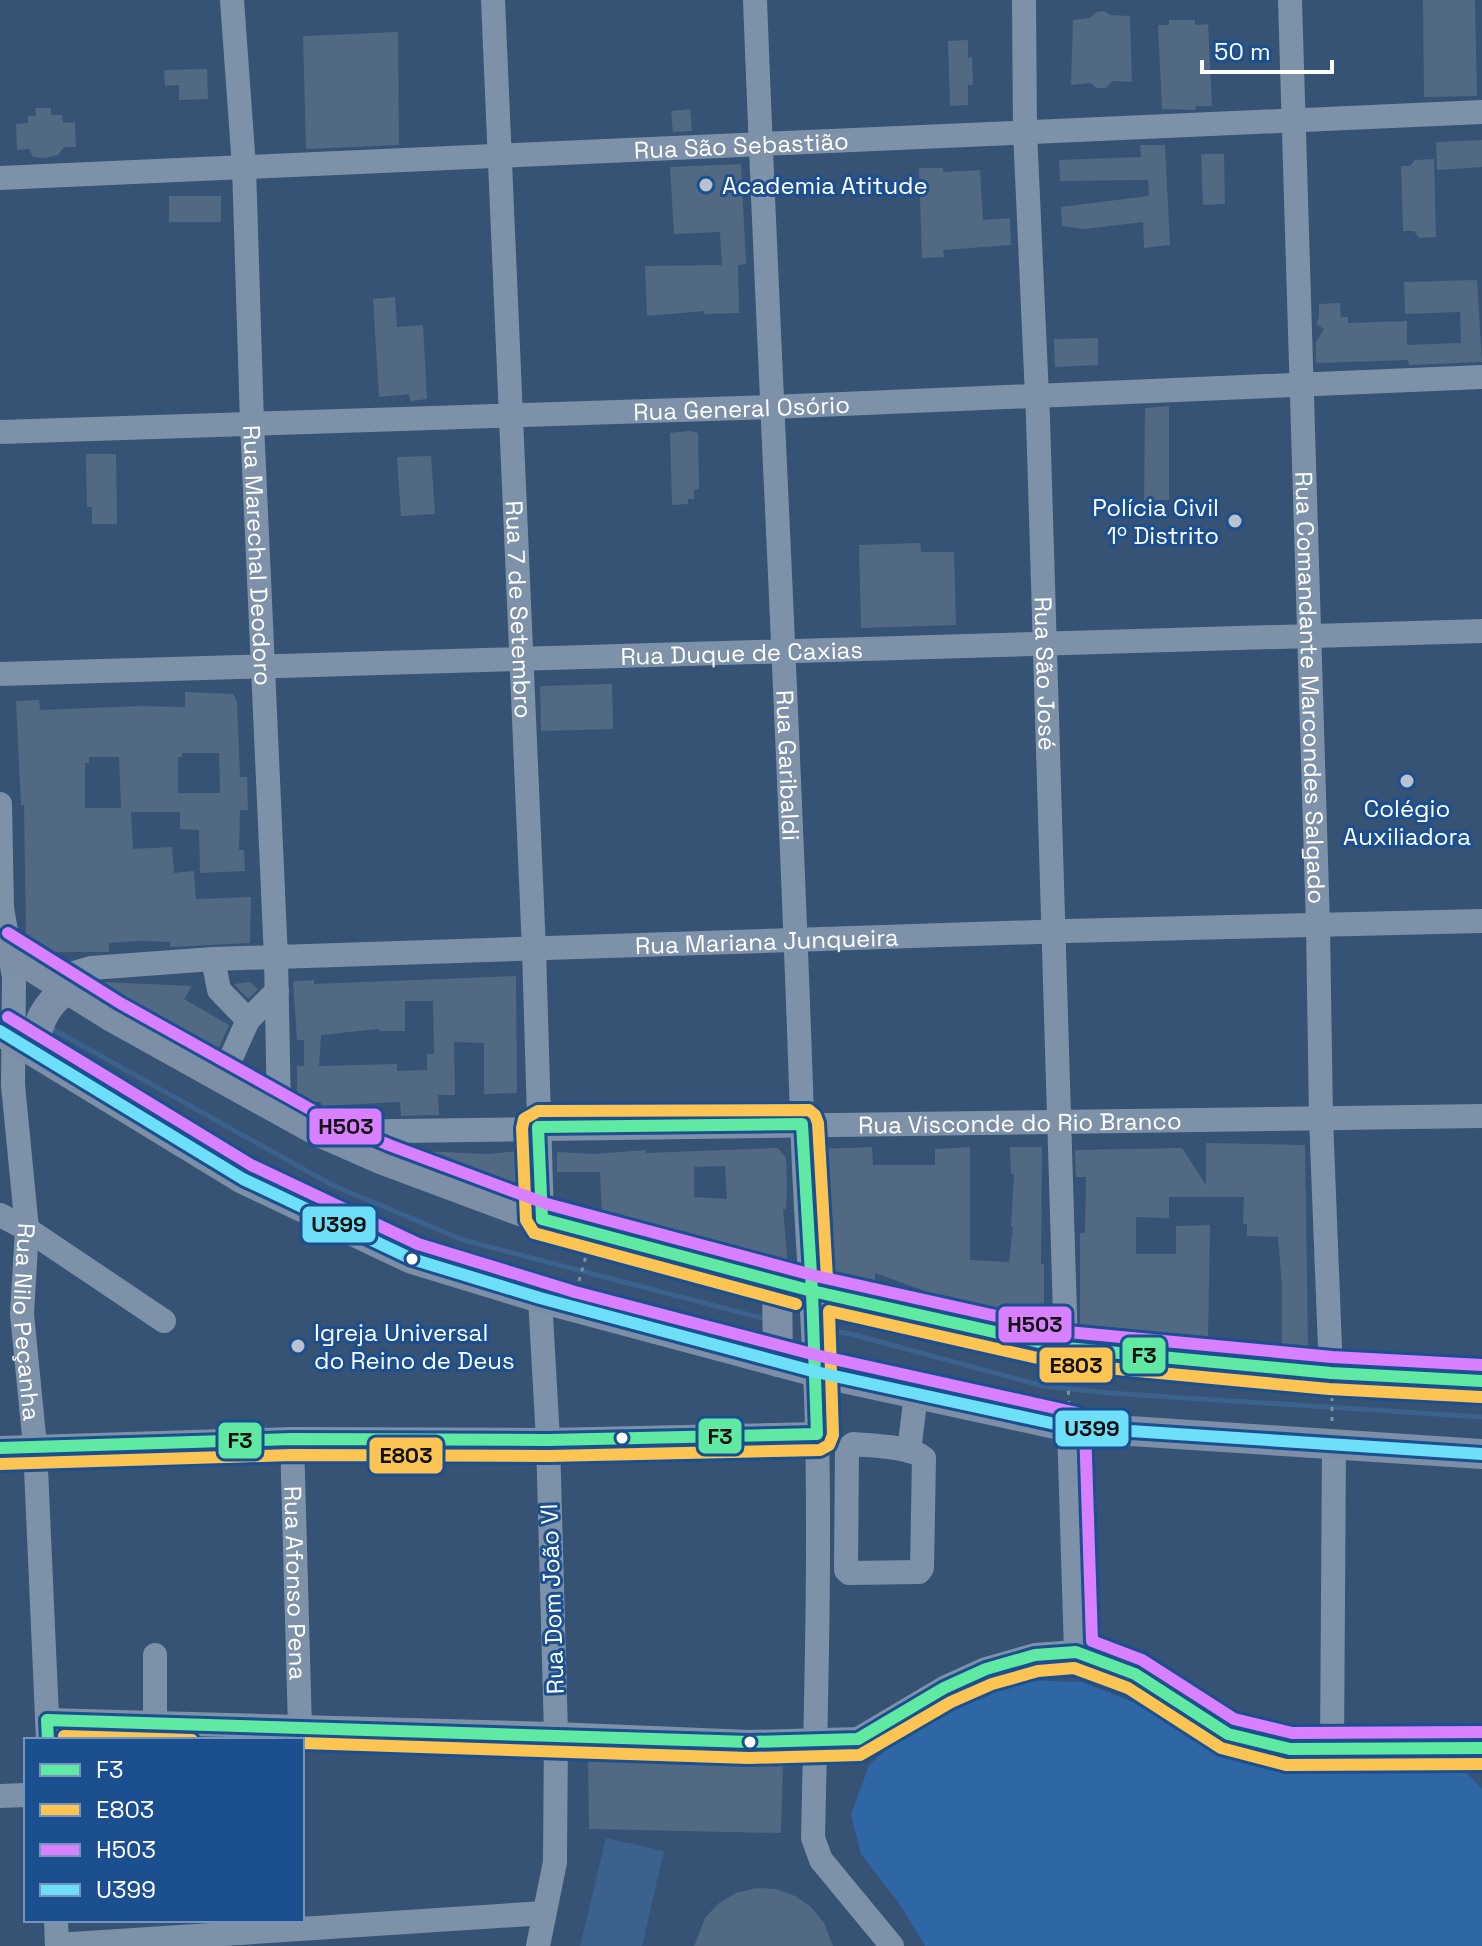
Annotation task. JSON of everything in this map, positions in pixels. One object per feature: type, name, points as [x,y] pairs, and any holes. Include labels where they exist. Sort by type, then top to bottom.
[{"type":"main road","points":[[8,959],[57,990],[112,1017],[319,1132],[383,1160],[542,1219],[777,1295],[1067,1360],[1331,1384],[1482,1381]]},
{"type":"main road","points":[[57,990],[19,1033],[243,1179],[412,1259],[540,1298],[815,1362],[916,1394],[1069,1416],[1333,1432],[1482,1454]]},
{"type":"main road","points":[[777,1295],[778,1354]]},
{"type":"street","name":"Rua Marechal Deodoro","points":[[232,0],[244,167],[276,958],[279,1110]]},
{"type":"street","name":"Rua 7 de Setembro","points":[[493,0],[534,950],[542,1219]]},
{"type":"street","name":"Rua Garibaldi","points":[[755,0],[797,940],[802,1124],[815,1362],[816,1741],[813,1838],[821,1860],[892,1946]]},
{"type":"street","name":"Rua São José","points":[[1024,0],[1025,131],[1037,396],[1067,1360]]},
{"type":"street","name":"Rua Comandante Marcondes Salgado","points":[[1290,0],[1331,1384]]},
{"type":"street","name":"Rua São Sebastião","points":[[0,178],[1482,112]]},
{"type":"street","name":"Rua General Osório","points":[[0,432],[772,407],[1482,377]]},
{"type":"street","name":"Rua Duque de Caxias","points":[[0,674],[1482,631]]},
{"type":"street","name":"Rua Nilo Peçanha","points":[[0,804],[2,908],[19,1033],[13,1085],[27,1229],[11,1315],[35,1446],[48,1730]]},
{"type":"street","name":"Rua Mariana Junqueira","points":[[57,990],[91,968],[213,959],[1482,921]]},
{"type":"street","points":[[213,959],[219,990],[248,1020]]},
{"type":"street","points":[[222,1078],[248,1020],[277,991]]},
{"type":"street","name":"Rua Visconde do Rio Branco","points":[[319,1132],[1482,1116]]},
{"type":"street","points":[[0,1215],[27,1229],[164,1321]]},
{"type":"street","name":"Rua Dom João VI","points":[[538,1946],[555,1862],[556,1734],[548,1440],[540,1298]]},
{"type":"street","points":[[909,1451],[916,1394]]},
{"type":"street","points":[[1069,1416],[1076,1652]]},
{"type":"street","points":[[1332,1749],[1333,1432]]},
{"type":"street","points":[[0,1448],[292,1439],[548,1440],[817,1434]]},
{"type":"street","name":"Rua Afonso Pena","points":[[292,1439],[300,1728]]},
{"type":"street","points":[[853,1444],[909,1451],[920,1454],[925,1463],[922,1568],[914,1574],[849,1573],[844,1565],[847,1449],[853,1444]]},
{"type":"street","points":[[48,1730],[155,1723],[750,1742],[858,1739],[944,1688],[986,1669],[1035,1655],[1076,1652],[1135,1674],[1228,1734],[1290,1749],[1482,1748]]},
{"type":"street","points":[[155,1655],[155,1723]]},
{"type":"street","points":[[0,1796],[24,1795]]},
{"type":"street","points":[[56,1922],[57,1945],[544,1913]]},
{"type":"path","points":[[579,1281],[586,1256]]},
{"type":"path","points":[[1067,1360],[1069,1416]]},
{"type":"path","points":[[1331,1384],[1333,1432]]},
{"type":"shaded area","points":[[1024,1680],[1082,1682],[1168,1716],[1220,1753],[1285,1771],[1465,1771],[1482,1789],[1482,1946],[925,1946],[901,1906],[861,1854],[851,1815],[869,1765],[887,1749],[963,1698]]},
{"type":"shaded area","points":[[606,1838],[664,1851],[642,1946],[580,1946]]},
{"type":"building","points":[[1423,0],[1475,0],[1477,96],[1424,97]]},
{"type":"building","points":[[1104,11],[1110,15],[1130,16],[1132,82],[1113,81],[1106,88],[1097,88],[1090,83],[1071,85],[1073,20],[1090,18],[1096,12]]},
{"type":"building","points":[[1169,20],[1195,20],[1195,25],[1208,24],[1212,106],[1196,106],[1195,110],[1162,109],[1158,25],[1169,25]]},
{"type":"building","points":[[398,32],[399,145],[306,149],[303,36]]},
{"type":"building","points":[[968,40],[973,85],[968,85],[968,105],[950,106],[948,41]]},
{"type":"building","points":[[207,69],[208,99],[179,100],[179,85],[165,86],[164,70]]},
{"type":"building","points":[[35,108],[51,108],[51,115],[62,115],[63,123],[75,122],[76,147],[64,147],[58,155],[45,158],[33,157],[29,149],[17,150],[16,124],[28,123],[28,116],[36,116]]},
{"type":"building","points":[[690,109],[692,131],[673,132],[671,111]]},
{"type":"building","points":[[1482,140],[1482,167],[1437,170],[1436,142]]},
{"type":"building","points":[[1140,145],[1165,145],[1170,245],[1144,248],[1143,222],[1085,229],[1062,226],[1061,207],[1149,196],[1148,180],[1060,181],[1059,160],[1141,157]]},
{"type":"building","points":[[1201,154],[1224,154],[1225,204],[1203,205]]},
{"type":"building","points":[[1434,159],[1436,237],[1419,238],[1414,231],[1403,231],[1401,166],[1410,166],[1415,160]]},
{"type":"building","points":[[741,164],[746,264],[738,265],[739,313],[704,314],[704,311],[647,316],[645,266],[722,265],[720,232],[674,234],[670,167]]},
{"type":"building","points":[[919,168],[943,168],[943,172],[980,170],[983,220],[1010,218],[1011,245],[943,250],[944,257],[922,258]]},
{"type":"building","points":[[169,196],[221,196],[221,222],[169,222]]},
{"type":"building","points":[[1477,280],[1482,362],[1409,365],[1408,360],[1316,363],[1316,342],[1324,329],[1316,324],[1319,304],[1340,303],[1341,317],[1348,317],[1348,323],[1407,321],[1407,345],[1461,343],[1460,312],[1405,314],[1404,282]]},
{"type":"building","points":[[395,297],[397,327],[423,325],[427,399],[410,401],[409,394],[379,397],[373,299]]},
{"type":"building","points":[[1098,338],[1098,365],[1055,367],[1054,339]]},
{"type":"building","points":[[1169,406],[1169,500],[1144,500],[1145,408]]},
{"type":"building","points":[[670,433],[698,433],[699,489],[694,490],[694,499],[688,499],[688,504],[672,505]]},
{"type":"building","points":[[86,454],[116,454],[117,524],[92,524],[92,507],[87,507]]},
{"type":"building","points":[[431,456],[435,514],[401,516],[397,457]]},
{"type":"building","points":[[920,543],[921,552],[954,552],[956,625],[861,628],[859,545]]},
{"type":"building","points":[[612,684],[613,729],[541,731],[540,686]]},
{"type":"building","points":[[185,692],[233,694],[237,701],[240,777],[247,777],[248,810],[240,810],[239,850],[244,850],[245,871],[200,873],[199,830],[180,829],[180,812],[131,812],[133,849],[172,847],[174,873],[194,871],[196,899],[251,897],[250,943],[170,947],[170,942],[141,941],[109,943],[109,952],[42,952],[26,942],[24,805],[21,805],[16,701],[39,700],[40,710],[185,707]],"holes":[[[182,753],[219,753],[220,793],[178,793],[178,757],[182,757]],[[89,757],[119,757],[121,808],[85,808],[85,763],[89,763]]]},
{"type":"building","points":[[516,976],[517,1093],[484,1094],[484,1043],[454,1042],[455,1095],[438,1095],[439,1115],[401,1116],[400,1102],[321,1106],[321,1102],[302,1102],[297,1099],[297,1066],[304,1066],[304,1040],[297,1040],[293,981],[314,980],[314,984]],"holes":[[[405,1001],[433,1001],[434,1054],[427,1054],[427,1070],[397,1071],[397,1064],[319,1066],[321,1035],[379,1029],[405,1031]]]},
{"type":"building","points":[[103,982],[192,986],[184,999],[230,1023],[216,1054],[98,987]]},
{"type":"building","points":[[250,982],[258,989],[248,999],[234,984]]},
{"type":"building","points":[[1206,1143],[1305,1145],[1308,1347],[1282,1348],[1278,1237],[1247,1236],[1247,1224],[1243,1224],[1244,1197],[1169,1197],[1169,1218],[1136,1217],[1136,1254],[1176,1254],[1176,1226],[1210,1225],[1208,1340],[1168,1340],[1140,1337],[1140,1333],[1080,1331],[1080,1233],[1085,1233],[1086,1177],[1076,1177],[1075,1150],[1182,1148],[1206,1185]]},
{"type":"building","points":[[872,1147],[873,1165],[935,1165],[935,1149],[970,1147],[970,1260],[1009,1262],[1014,1174],[1011,1174],[1010,1147],[1042,1147],[1044,1325],[924,1298],[925,1291],[875,1273],[875,1287],[825,1276],[818,1149]]},
{"type":"building","points":[[778,1148],[786,1158],[786,1209],[783,1209],[788,1267],[602,1217],[600,1172],[557,1172],[557,1152],[594,1154],[646,1150],[646,1153]],"holes":[[[725,1166],[727,1199],[694,1197],[694,1167]]]},
{"type":"building","points":[[420,1151],[487,1154],[520,1151],[525,1193],[420,1155]]},
{"type":"building","points":[[588,1758],[783,1763],[781,1833],[589,1829]]},
{"type":"building","points":[[756,1888],[776,1889],[795,1896],[811,1907],[824,1923],[833,1946],[694,1946],[705,1918],[719,1903],[736,1893]]},
{"type":"waterway","points":[[49,1027],[332,1185],[463,1240],[769,1320]]},
{"type":"waterway","points":[[822,1329],[851,1334],[1043,1386],[1482,1417]]},
{"type":"transit line","name":"H503","points":[[8,933],[120,1003],[326,1118],[547,1204],[816,1276],[1068,1332],[1332,1357],[1482,1365]]},
{"type":"transit line","name":"H503","points":[[8,1017],[251,1165],[418,1244],[575,1292],[820,1356],[1077,1413],[1085,1427],[1092,1641],[1142,1660],[1234,1719],[1292,1733],[1482,1732]]},
{"type":"transit line","name":"U399","points":[[0,1031],[243,1179],[412,1259],[540,1298],[816,1372],[1069,1427],[1482,1454]]},
{"type":"transit line","name":"E803","points":[[796,1304],[534,1233],[526,1220],[524,1119],[538,1111],[809,1110],[818,1123],[827,1278]]},
{"type":"transit line","name":"F3","points":[[802,1124],[812,1291],[542,1219],[538,1127],[802,1124]]},
{"type":"transit line","name":"F3","points":[[0,1448],[292,1439],[548,1440],[817,1434],[812,1291]]},
{"type":"transit line","name":"F3","points":[[812,1291],[1066,1348],[1331,1373],[1482,1381]]},
{"type":"transit line","name":"E803","points":[[0,1464],[292,1455],[548,1456],[820,1450],[829,1445],[833,1435],[829,1311],[1064,1364],[1329,1389],[1481,1397]]},
{"type":"transit line","name":"F3","points":[[48,1738],[47,1720],[750,1742],[858,1739],[944,1688],[986,1669],[1035,1655],[1076,1652],[1135,1674],[1228,1734],[1290,1749],[1482,1748]]},
{"type":"transit line","name":"E803","points":[[304,1743],[749,1758],[860,1755],[951,1702],[992,1684],[1038,1671],[1074,1668],[1128,1688],[1221,1748],[1286,1765],[1482,1764]]},
{"type":"transit line","name":"E803","points":[[64,1738],[128,1738]]},
{"type":"place","name":"Academia Atitude","points":[[706,185]]},
{"type":"place","name":"Polícia Civil 1º Distrito","points":[[1235,521]]},
{"type":"place","name":"Colégio Auxiliadora","points":[[1407,781]]},
{"type":"place","name":"Igreja Universal do Reino de Deus","points":[[298,1346]]}]
